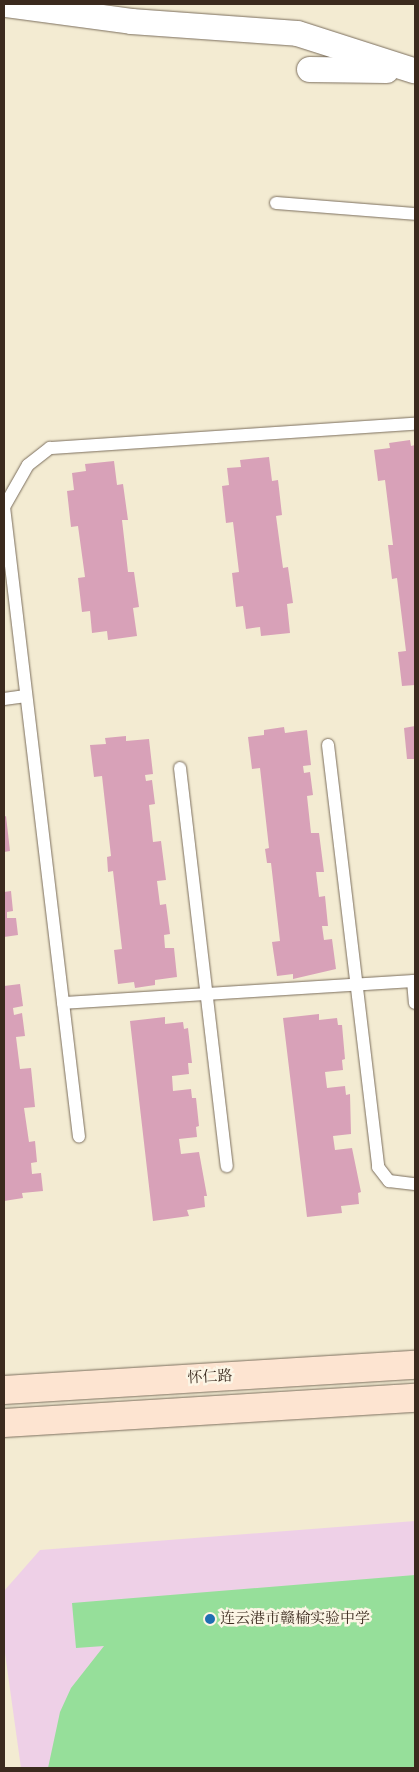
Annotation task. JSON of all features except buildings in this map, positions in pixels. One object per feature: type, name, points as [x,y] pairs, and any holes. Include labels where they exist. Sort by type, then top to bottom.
[{"type":"main road","name":"怀仁路","points":[[4,1390],[415,1365]]},
{"type":"main road","points":[[4,1423],[415,1398]]},
{"type":"street","points":[[6,4],[130,21],[297,33],[414,70]]},
{"type":"street","points":[[309,69],[414,70]]},
{"type":"lane","points":[[276,203],[415,214]]},
{"type":"lane","points":[[79,1137],[4,507],[28,465],[50,448],[415,424]]},
{"type":"lane","points":[[4,699],[26,696]]},
{"type":"lane","points":[[328,745],[378,1167],[389,1182],[415,1184]]},
{"type":"lane","points":[[180,768],[227,1166]]},
{"type":"lane","points":[[63,1003],[414,981],[415,1003]]},
{"type":"shaded area","name":"连云港市赣榆实验中学","points":[[415,1521],[415,1768],[21,1768],[4,1646],[4,1591],[40,1550]]},
{"type":"green space","name":"连云港市赣榆实验中学","points":[[415,1575],[415,1768],[48,1768],[60,1712],[71,1688],[104,1646],[76,1648],[72,1603]]},
{"type":"place","name":"连云港市赣榆实验中学","points":[[210,1619]]}]
